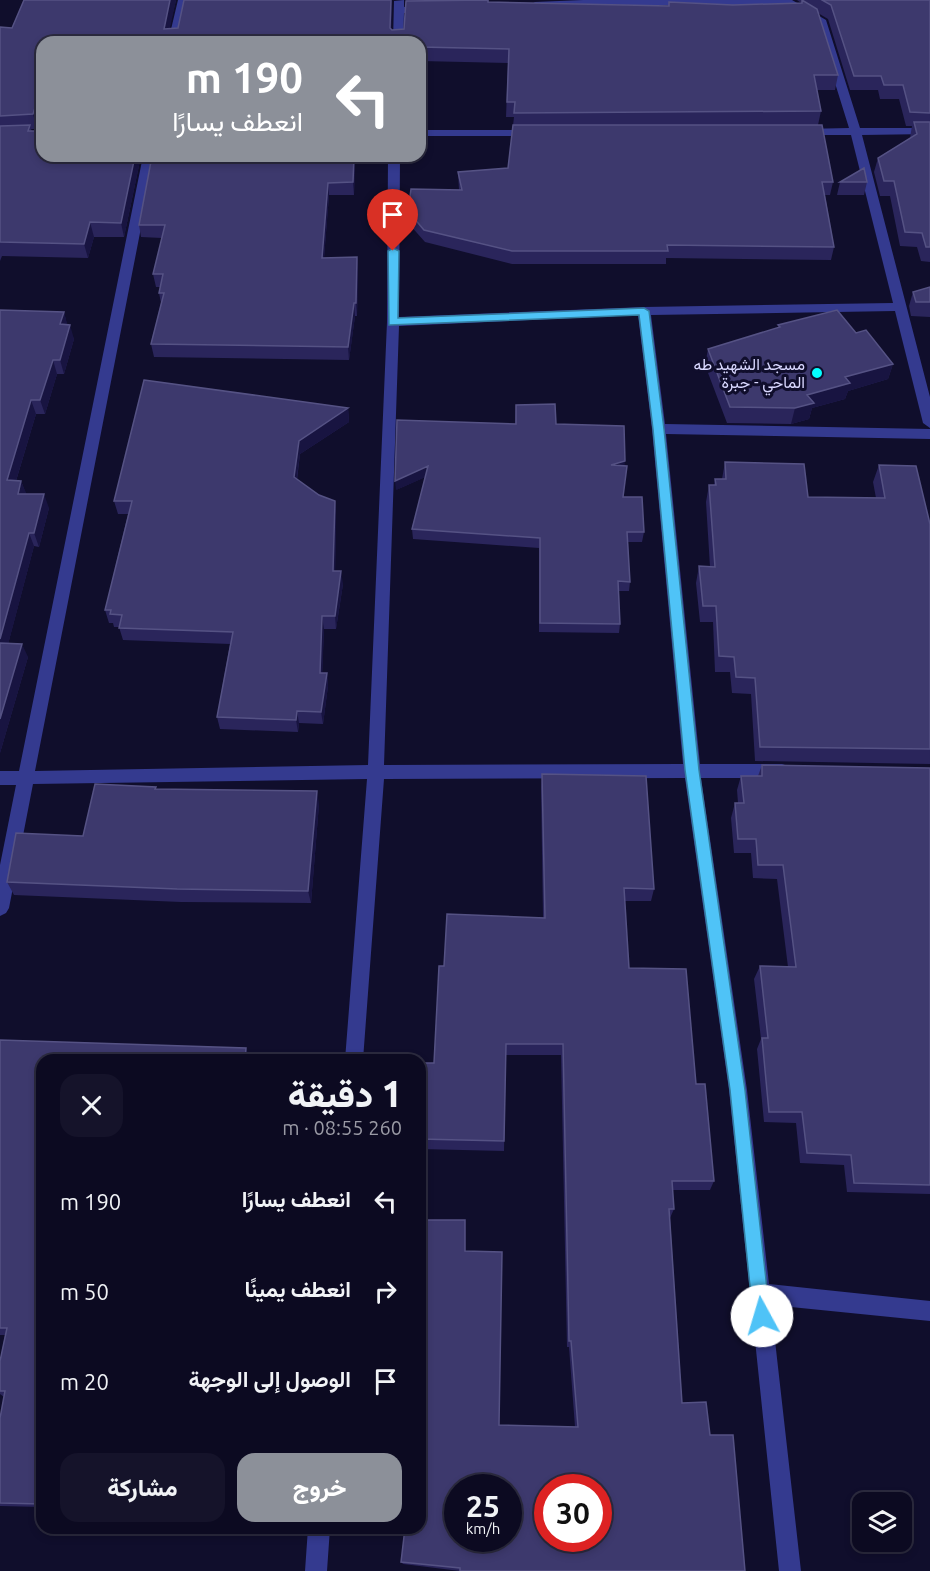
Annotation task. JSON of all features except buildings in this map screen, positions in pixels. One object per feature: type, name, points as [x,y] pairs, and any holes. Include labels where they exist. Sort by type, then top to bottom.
[{"type":"street","points":[[175,36],[183,0]]},
{"type":"street","points":[[529,5],[611,1],[792,2],[812,13],[825,27],[856,132],[930,423]]},
{"type":"street","points":[[398,36],[399,5],[434,8]]},
{"type":"street","points":[[785,132],[930,131]]},
{"type":"street","points":[[426,133],[550,133]]},
{"type":"street","points":[[0,908],[148,162]]},
{"type":"street","points":[[354,1054],[376,772],[393,322],[394,162]]},
{"type":"street","points":[[393,322],[644,311],[901,307]]},
{"type":"street","points":[[644,311],[659,429],[692,770],[738,1090],[790,1571]]},
{"type":"street","points":[[659,429],[930,434]]},
{"type":"street","points":[[0,778],[376,772],[799,771]]},
{"type":"street","points":[[759,1293],[930,1311]]},
{"type":"street","points":[[316,1571],[319,1534]]},
{"type":"place","name":"مسجد الشهيد طه الماحي - جبرة","points":[[817,373]]},
{"type":"route","points":[[393,251],[393,322],[644,311],[659,429],[692,770],[738,1090],[762,1316]]}]
